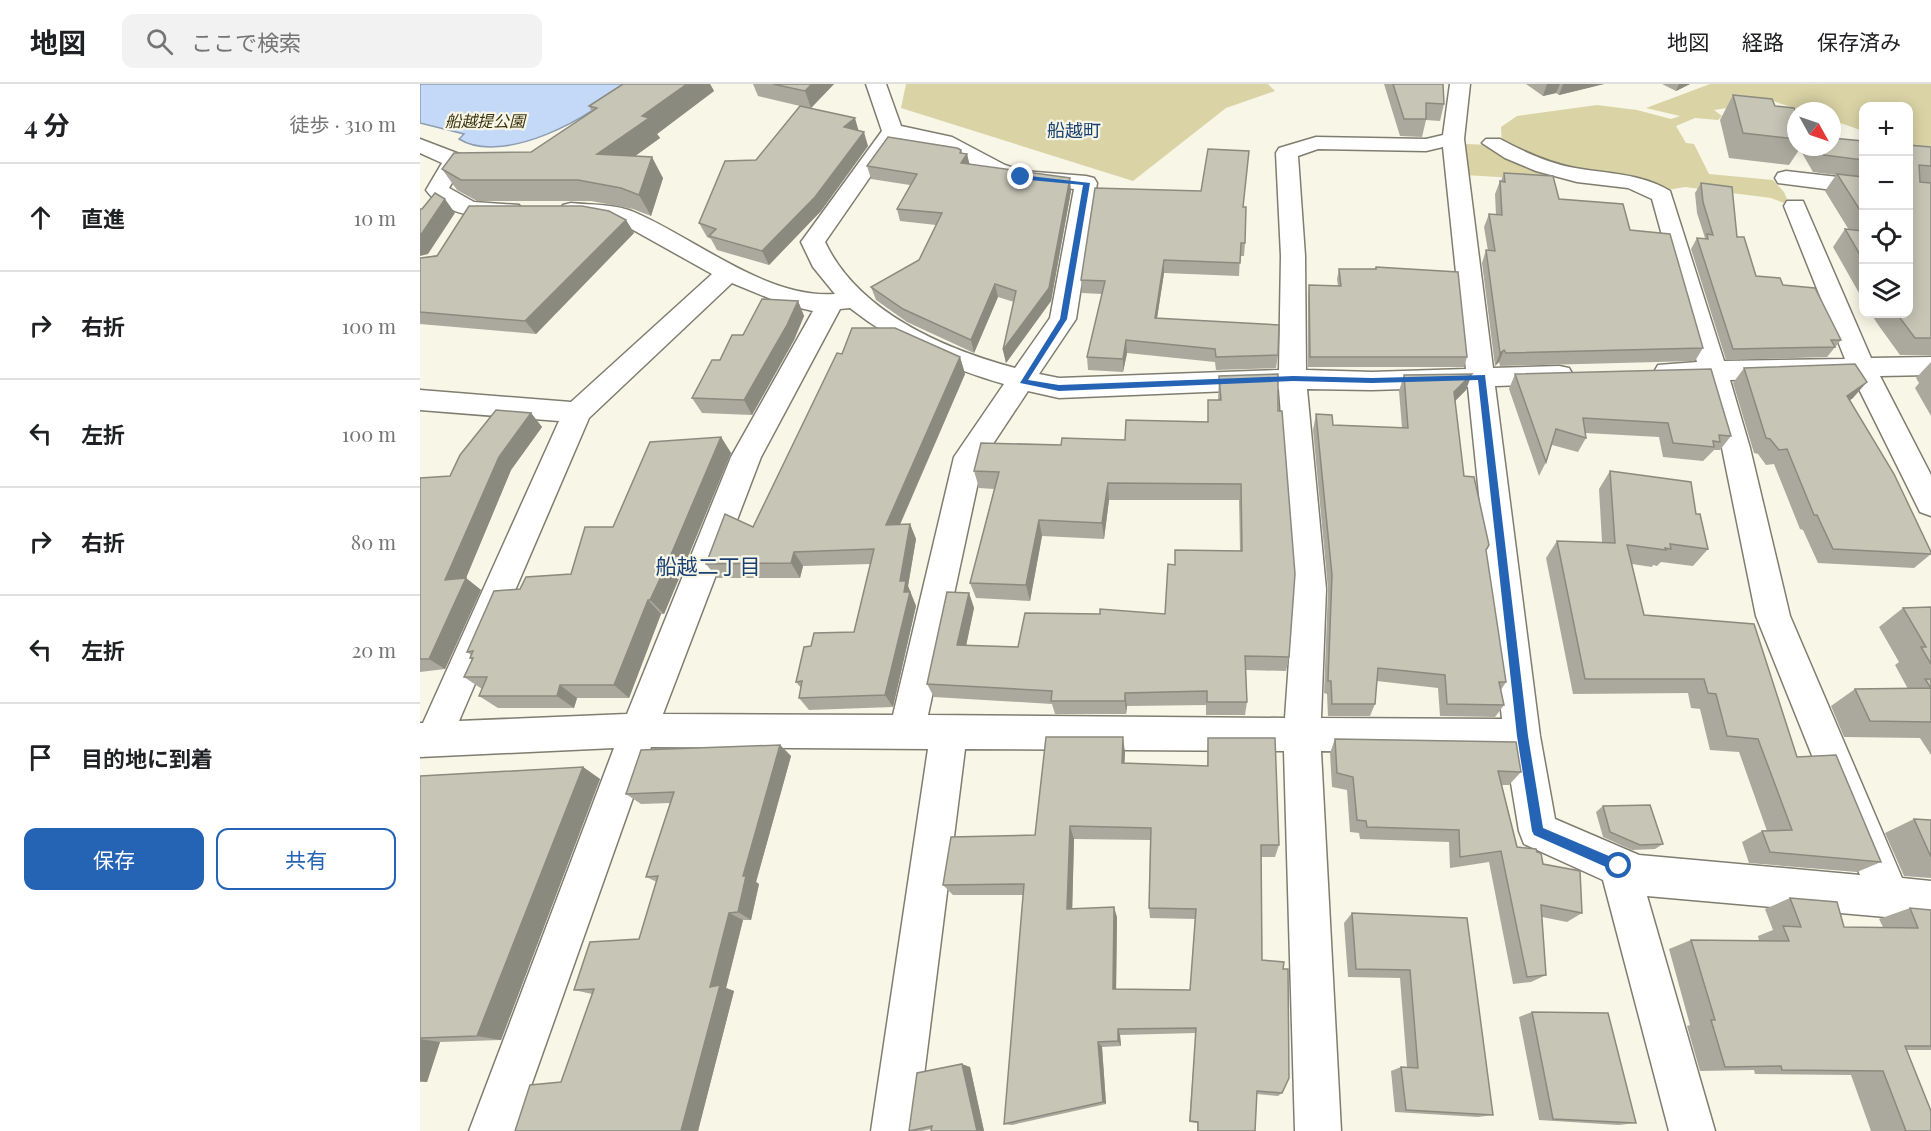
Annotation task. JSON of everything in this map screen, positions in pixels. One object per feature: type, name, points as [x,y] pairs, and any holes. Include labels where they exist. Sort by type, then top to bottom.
[{"type":"street","points":[[876,84],[892,131]]},
{"type":"street","points":[[1460,84],[1453,139],[1522,736],[1538,831],[1638,875],[1931,901]]},
{"type":"street","points":[[892,131],[813,242],[844,301],[900,333],[956,358],[1023,381],[1059,388],[1293,379],[1372,381],[1587,375]]},
{"type":"street","points":[[892,131],[945,141],[997,170],[1021,177],[1086,183],[1063,319],[1023,381],[969,457],[907,731]]},
{"type":"street","points":[[1318,1131],[1302,733],[1310,589],[1293,379],[1293,256],[1287,153],[1316,143],[1426,145],[1453,139]]},
{"type":"street","points":[[1493,143],[1509,153],[1559,171],[1634,182],[1650,187],[1662,196],[1716,371],[1736,448],[1773,616],[1890,898]]},
{"type":"street","points":[[420,145],[454,160],[437,190],[465,219],[542,210],[591,210],[626,216],[728,273],[792,298],[816,304],[844,301]]},
{"type":"street","points":[[1786,178],[1859,187]]},
{"type":"street","points":[[1795,206],[1863,368],[1931,504]]},
{"type":"street","points":[[728,273],[577,413],[427,739],[639,730],[1522,736]]},
{"type":"street","points":[[492,1131],[639,730],[746,457],[844,301]]},
{"type":"street","points":[[1646,373],[1931,366]]},
{"type":"street","points":[[421,402],[577,413]]},
{"type":"street","points":[[894,1131],[949,731]]},
{"type":"street","points":[[1619,866],[1692,1131]]},
{"type":"shaded area","points":[[906,84],[1268,84],[1275,91],[1226,108],[1133,181],[901,108]]},
{"type":"shaded area","points":[[1710,84],[1931,84],[1931,147],[1913,145],[1913,102],[1859,102],[1859,130],[1841,123],[1841,102],[1787,102],[1787,106],[1773,101],[1714,110],[1722,116],[1718,120],[1695,118],[1676,126],[1686,143],[1694,144],[1709,174],[1773,180],[1784,192],[1787,199],[1784,203],[1771,198],[1685,187],[1667,190],[1573,173],[1502,145],[1501,127],[1517,116],[1597,105],[1637,110],[1671,119],[1680,116],[1646,108]]},
{"type":"shaded area","points":[[1466,144],[1489,145],[1547,170],[1548,180],[1465,175]]},
{"type":"water","name":"船越提公園","points":[[420,84],[625,84],[592,111],[570,123],[546,134],[499,147],[477,146],[459,139],[464,134],[420,123]]},
{"type":"building","points":[[623,84],[687,84],[642,116],[649,118],[597,154],[652,157],[639,195],[621,188],[578,180],[461,180],[442,169],[454,153],[531,152],[597,108],[589,106]]},
{"type":"building","points":[[773,84],[812,84],[805,91]]},
{"type":"building","points":[[1393,84],[1443,84],[1444,104],[1426,103],[1426,119],[1404,119]]},
{"type":"building","points":[[1733,95],[1772,99],[1775,106],[1787,107],[1787,138],[1743,133]]},
{"type":"building","points":[[800,106],[855,118],[844,127],[864,132],[815,197],[762,251],[709,236],[716,229],[699,223],[725,161],[756,160]]},
{"type":"building","points":[[888,137],[957,148],[961,150],[960,153],[967,154],[961,163],[1070,178],[1049,288],[1003,350],[1016,291],[995,284],[971,340],[903,309],[871,287],[919,260],[942,213],[897,209],[917,174],[867,166]]},
{"type":"building","points":[[1841,139],[1859,141],[1859,159],[1832,156],[1841,156]]},
{"type":"building","points":[[1913,145],[1931,147],[1931,166],[1919,165],[1920,182],[1931,183],[1931,338],[1915,338],[1900,318],[1913,318]]},
{"type":"building","points":[[1208,149],[1249,151],[1243,207],[1246,207],[1245,243],[1241,243],[1240,263],[1164,260],[1155,318],[1279,325],[1278,355],[1216,357],[1215,349],[1126,340],[1123,359],[1087,357],[1105,281],[1081,280],[1095,188],[1201,191]]},
{"type":"building","points":[[1504,173],[1553,176],[1559,199],[1623,204],[1630,230],[1670,234],[1703,348],[1506,353],[1504,350],[1500,353],[1486,250],[1495,251],[1489,214],[1502,215],[1500,181],[1505,182]]},
{"type":"building","points":[[1837,174],[1859,177],[1859,209]]},
{"type":"building","points":[[1701,183],[1732,187],[1737,237],[1744,237],[1756,276],[1780,278],[1783,285],[1815,288],[1841,340],[1831,340],[1835,347],[1733,349],[1697,238],[1708,239],[1707,234],[1713,235],[1703,202]]},
{"type":"building","points":[[435,193],[445,199],[420,236],[420,209]]},
{"type":"building","points":[[469,206],[582,206],[609,211],[626,220],[525,321],[420,312],[420,258],[437,256]]},
{"type":"building","points":[[1845,229],[1859,231],[1859,253]]},
{"type":"building","points":[[1376,267],[1458,272],[1467,357],[1310,357],[1309,285],[1341,286],[1339,269],[1376,269]]},
{"type":"building","points":[[762,299],[798,301],[787,325],[744,400],[692,398],[712,360],[720,360],[732,335],[743,335]]},
{"type":"building","points":[[852,328],[895,328],[960,357],[886,525],[910,524],[900,581],[906,581],[904,592],[910,592],[885,695],[799,698],[802,681],[796,682],[804,647],[811,646],[814,633],[854,632],[874,549],[794,552],[791,563],[706,564],[725,514],[753,527],[837,353],[842,354]]},
{"type":"building","points":[[1855,364],[1867,382],[1847,396],[1894,474],[1931,554],[1833,549],[1817,515],[1814,515],[1787,449],[1779,450],[1770,439],[1766,438],[1744,368]]},
{"type":"building","points":[[1711,369],[1731,436],[1719,435],[1720,442],[1713,441],[1714,447],[1673,443],[1668,423],[1583,418],[1586,438],[1556,429],[1546,462],[1515,374]]},
{"type":"building","points":[[1278,374],[1278,411],[1282,411],[1295,574],[1289,657],[1245,656],[1247,702],[1207,702],[1207,691],[1125,693],[1125,701],[1051,701],[1052,691],[927,684],[947,592],[969,593],[957,645],[1018,647],[1025,613],[1100,614],[1100,609],[1165,614],[1168,564],[1175,565],[1175,550],[1242,551],[1241,484],[1108,483],[1102,523],[1039,520],[1026,585],[970,583],[999,472],[974,471],[981,443],[1061,445],[1062,438],[1125,440],[1126,420],[1208,422],[1208,400],[1221,400],[1219,376]]},
{"type":"building","points":[[1472,374],[1454,392],[1464,476],[1474,477],[1489,545],[1486,550],[1506,682],[1499,682],[1504,705],[1447,704],[1445,675],[1378,668],[1375,704],[1332,704],[1331,681],[1328,681],[1332,575],[1316,414],[1332,415],[1333,425],[1408,428],[1404,375]]},
{"type":"building","points":[[496,410],[531,413],[499,457],[445,580],[466,578],[429,659],[420,659],[420,478],[450,476],[460,455]]},
{"type":"building","points":[[721,437],[667,564],[648,600],[614,685],[560,685],[557,696],[479,696],[487,677],[464,677],[473,658],[470,658],[473,651],[467,652],[494,591],[520,589],[526,577],[571,574],[585,527],[613,527],[650,442]]},
{"type":"building","points":[[1610,471],[1691,482],[1696,514],[1700,514],[1708,549],[1670,544],[1671,549],[1665,548],[1666,550],[1627,545],[1644,615],[1754,624],[1797,757],[1836,755],[1881,862],[1770,852],[1762,831],[1792,830],[1758,739],[1727,736],[1716,694],[1708,693],[1704,679],[1585,679],[1557,541],[1615,543]]},
{"type":"building","points":[[1931,607],[1931,664],[1921,647],[1926,647],[1903,608]]},
{"type":"building","points":[[1925,679],[1931,679],[1931,688]]},
{"type":"building","points":[[1931,688],[1931,722],[1870,721],[1855,689]]},
{"type":"building","points":[[1046,737],[1123,737],[1122,763],[1208,766],[1208,738],[1275,738],[1279,845],[1261,845],[1262,960],[1284,962],[1283,969],[1288,969],[1289,1078],[1282,1093],[1257,1091],[1255,1131],[1198,1131],[1198,1122],[1190,1121],[1196,1028],[1118,1029],[1118,1041],[1098,1042],[1103,1102],[1004,1124],[1024,884],[943,885],[951,837],[1035,835]],"holes":[[[1070,826],[1151,828],[1149,908],[1196,909],[1190,990],[1113,989],[1114,907],[1067,909]]]},
{"type":"building","points":[[1335,739],[1516,742],[1521,772],[1498,771],[1517,847],[1536,849],[1541,853],[1543,864],[1580,871],[1582,913],[1541,905],[1546,975],[1527,977],[1501,851],[1460,857],[1459,830],[1367,827],[1366,821],[1357,820],[1353,777],[1337,773]]},
{"type":"building","points":[[780,745],[743,876],[746,876],[738,912],[729,913],[710,987],[720,985],[681,1131],[515,1131],[530,1085],[561,1082],[594,989],[574,990],[590,942],[639,939],[658,876],[646,877],[674,792],[626,794],[641,750]]},
{"type":"building","points":[[583,767],[477,1036],[420,1038],[420,776]]},
{"type":"building","points":[[1650,805],[1663,844],[1640,845],[1610,832],[1603,806]]},
{"type":"building","points":[[1914,819],[1931,820],[1931,857]]},
{"type":"building","points":[[1790,898],[1837,902],[1844,927],[1918,928],[1910,908],[1931,910],[1931,1046],[1905,1046],[1931,1111],[1931,1131],[1906,1131],[1883,1071],[1782,1070],[1781,1066],[1725,1067],[1711,1020],[1715,1020],[1691,940],[1789,941],[1783,926],[1801,927]]},
{"type":"building","points":[[1352,913],[1467,918],[1493,1115],[1406,1110],[1401,1067],[1418,1068],[1410,970],[1356,969]]},
{"type":"building","points":[[1532,1012],[1608,1013],[1636,1123],[1553,1119]]},
{"type":"building","points":[[962,1064],[977,1131],[931,1131],[932,1126],[909,1131],[917,1073]]},
{"type":"district","name":"船越町","points":[[1074,131]]},
{"type":"district","name":"船越二丁目","points":[[708,567]]},
{"type":"route","points":[[1021,177],[1086,183],[1063,319],[1023,381],[1059,388],[1293,379],[1372,381],[1482,377],[1522,736],[1538,831],[1619,866]]}]
